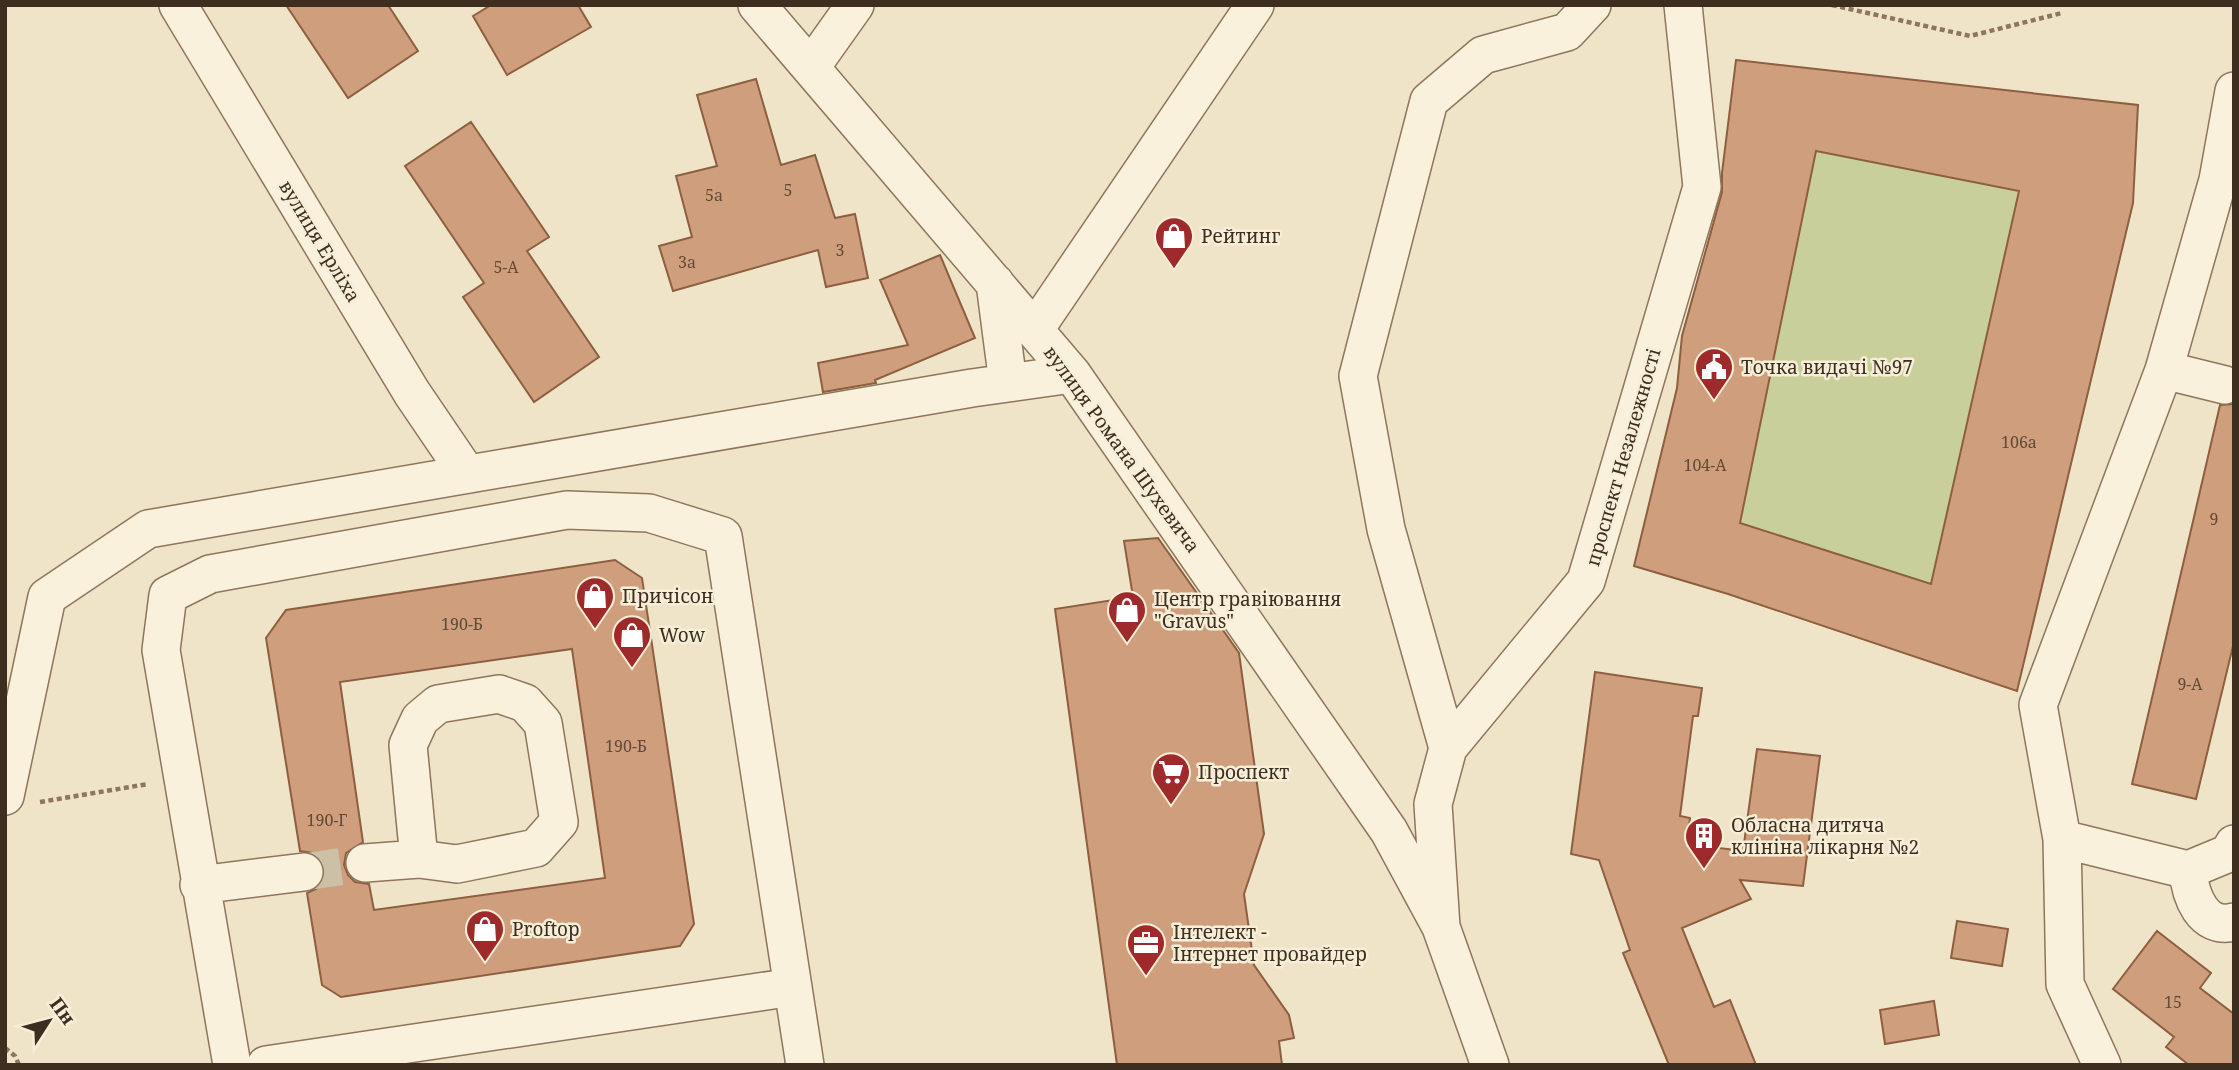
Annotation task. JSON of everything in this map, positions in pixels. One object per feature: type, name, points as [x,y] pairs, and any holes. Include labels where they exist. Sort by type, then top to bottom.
[{"type":"street","name":"вулиця Ерліха","points":[[178,5],[412,393],[467,474]]},
{"type":"street","name":"вулиця Романа Шухевича","points":[[757,5],[1072,374],[1390,831],[1441,927]]},
{"type":"street","points":[[811,67],[855,5]]},
{"type":"street","points":[[1035,330],[1255,5]]},
{"type":"street","points":[[1448,748],[1386,530],[1358,376],[1429,101],[1483,55],[1567,32],[1592,5]]},
{"type":"street","name":"проспект Незалежності","points":[[1490,1065],[1441,927],[1433,804],[1448,748],[1586,581],[1702,187],[1683,5]]},
{"type":"street","points":[[2102,1065],[2065,984],[2062,839],[2038,705],[2164,370],[2226,182],[2234,91]]},
{"type":"street","points":[[995,283],[1008,383]]},
{"type":"street","points":[[2164,370],[2225,385]]},
{"type":"street","points":[[19,799],[47,597],[148,529],[1072,374]]},
{"type":"street","points":[[232,1065],[161,650],[168,595],[210,574],[567,510],[649,513],[723,536],[805,1065]]},
{"type":"street","points":[[365,863],[419,859],[457,864],[536,848],[559,822],[543,723],[525,703],[499,694],[438,704],[420,719],[408,745],[419,859]]},
{"type":"street","points":[[2062,839],[2188,870],[2232,850]]},
{"type":"street","points":[[2188,870],[2190,892],[2204,913],[2217,923],[2234,922]]},
{"type":"street","points":[[200,885],[304,872]]},
{"type":"street","points":[[266,1065],[793,987]]},
{"type":"path","points":[[1832,5],[1970,36],[2062,13]]},
{"type":"path","points":[[19,799],[184,778]]},
{"type":"path","points":[[5,1048],[15,1056],[19,1065]]},
{"type":"green space","points":[[1816,151],[2019,191],[1931,584],[1740,523]]},
{"type":"building","points":[[286,5],[388,5],[418,51],[348,98]]},
{"type":"building","points":[[491,5],[578,5],[591,27],[507,75],[473,16]]},
{"type":"building","points":[[1736,60],[2138,105],[2133,203],[2017,691],[1728,594],[1634,566],[1677,388],[1682,336],[1722,192]],"holes":[[[1816,151],[2019,191],[1931,584],[1740,523]]]},
{"type":"building","points":[[756,79],[781,165],[815,155],[835,218],[855,214],[868,278],[826,287],[818,250],[673,291],[659,246],[692,237],[676,176],[717,166],[697,95]]},
{"type":"building","points":[[471,122],[549,237],[527,251],[599,357],[534,402],[463,297],[484,283],[405,166]]},
{"type":"building","points":[[940,255],[975,338],[875,380],[876,383],[823,392],[818,363],[908,345],[880,280]]},
{"type":"building","points":[[2234,404],[2234,642],[2196,799],[2132,784],[2220,405]]},
{"type":"building","name":"Проспект","points":[[1158,538],[1239,653],[1264,834],[1244,894],[1254,965],[1289,1015],[1294,1038],[1279,1041],[1282,1065],[1117,1065],[1055,609],[1133,597],[1124,541]]},
{"type":"building","points":[[615,560],[642,578],[694,924],[680,946],[341,997],[322,985],[307,893],[316,889],[323,881],[325,869],[313,853],[300,851],[266,638],[286,610]],"holes":[[[572,649],[605,878],[374,910],[369,884],[355,882],[344,865],[346,853],[363,842],[340,682]]]},
{"type":"building","name":"Обласна дитяча клініна лікарня №2","points":[[1595,672],[1702,688],[1698,716],[1693,716],[1680,816],[1690,818],[1687,844],[1743,851],[1757,749],[1820,756],[1803,886],[1740,880],[1751,899],[1682,928],[1714,1007],[1730,1000],[1756,1065],[1669,1065],[1623,953],[1630,950],[1599,860],[1571,854]]},
{"type":"building","points":[[1957,921],[2008,929],[2002,966],[1951,958]]},
{"type":"building","points":[[2157,931],[2211,973],[2200,988],[2234,1014],[2234,1065],[2189,1065],[2166,1047],[2174,1037],[2113,989]]},
{"type":"building","points":[[1934,1001],[1939,1035],[1885,1044],[1880,1010]]},
{"type":"tunnel","points":[[304,872],[365,863]]},
{"type":"place","name":"Рейтинг","points":[[1174,270]]},
{"type":"place","name":"Точка видачі №97","points":[[1714,401]]},
{"type":"place","name":"Причісон","points":[[595,630]]},
{"type":"place","name":"Центр гравіювання \"Gravus\"","points":[[1127,644]]},
{"type":"place","name":"Wow","points":[[632,669]]},
{"type":"place","name":"Проспект","points":[[1171,806]]},
{"type":"place","name":"Обласна дитяча клініна лікарня №2","points":[[1704,870]]},
{"type":"place","name":"Proftop","points":[[485,963]]},
{"type":"place","name":"Інтелект - Інтернет провайдер","points":[[1146,977]]}]
